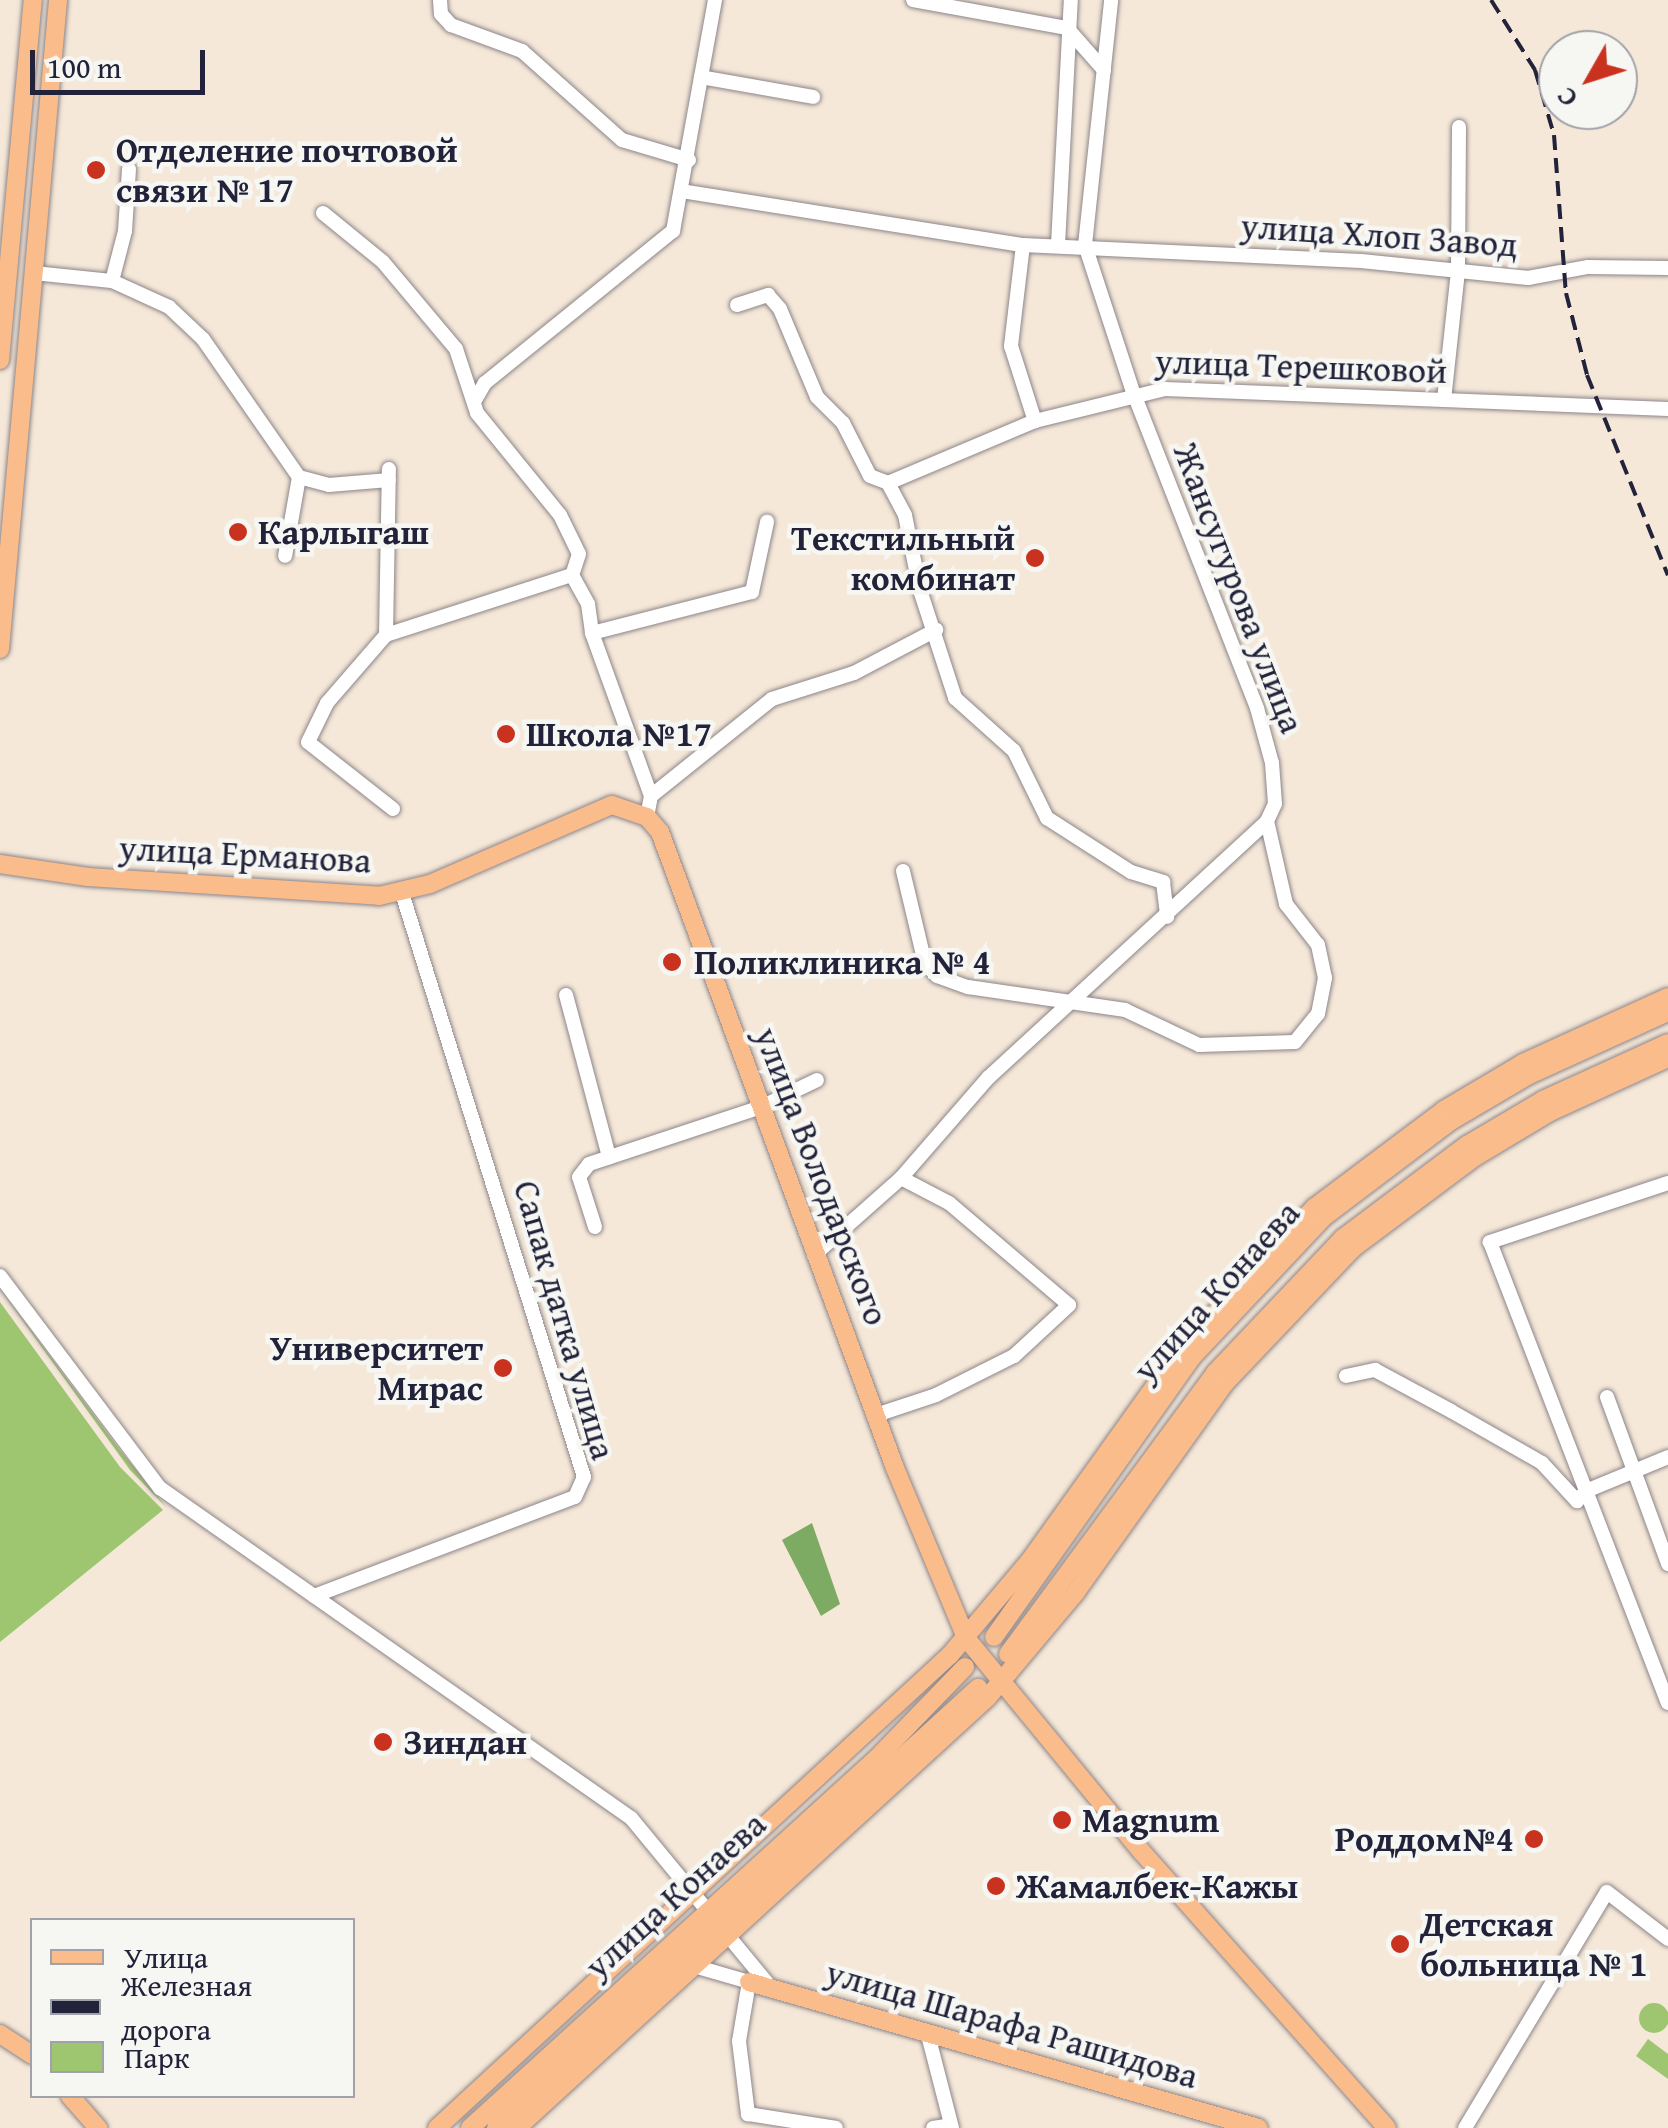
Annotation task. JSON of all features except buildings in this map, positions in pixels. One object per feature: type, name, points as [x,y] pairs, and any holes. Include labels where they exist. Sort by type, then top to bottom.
[{"type":"main road","points":[[0,360],[33,0]]},
{"type":"main road","points":[[0,649],[6,504],[34,274],[58,0]]},
{"type":"main road","name":"улица Ерманова","points":[[0,864],[88,877],[402,892],[612,805],[648,817]]},
{"type":"main road","name":"улица Володарского","points":[[648,817],[660,832],[814,1255],[974,1664],[1022,1708],[1387,2128]]},
{"type":"main road","name":"улица Конаева","points":[[437,2128],[656,1924],[887,1719],[966,1638],[1030,1559],[1182,1347],[1315,1206],[1428,1120],[1523,1062],[1668,997]]},
{"type":"main road","name":"улица Конаева","points":[[994,1637],[1194,1356],[1324,1217],[1436,1132],[1514,1084],[1668,1012]]},
{"type":"main road","name":"улица Конаева","points":[[1008,1654],[1215,1373],[1343,1238],[1467,1145],[1543,1100],[1668,1042]]},
{"type":"main road","points":[[517,2128],[694,1966],[719,1923],[940,1747],[1000,1684],[1076,1592],[1226,1382],[1352,1249],[1474,1157],[1550,1112],[1668,1058]]},
{"type":"main road","name":"улица Конаева","points":[[470,2128],[719,1923],[974,1664]]},
{"type":"main road","name":"улица Конаева","points":[[496,2128],[978,1688]]},
{"type":"main road","name":"улица Шарафа Рашидова","points":[[749,1982],[1258,2128]]},
{"type":"main road","points":[[0,2034],[30,2053]]},
{"type":"main road","points":[[72,2098],[98,2128]]},
{"type":"street","points":[[440,0],[440,14],[451,25],[522,51],[622,140],[689,160]]},
{"type":"street","points":[[475,400],[485,383],[652,254],[673,231],[689,160],[715,0]]},
{"type":"street","points":[[913,0],[1067,28],[1104,70]]},
{"type":"street","points":[[1058,245],[1071,0]]},
{"type":"street","name":"Жансугурова улица","points":[[902,871],[928,972],[968,987],[1125,1010],[1199,1045],[1295,1042],[1318,1014],[1325,978],[1318,945],[1286,904],[1267,821],[1275,785],[1257,708],[1133,392],[1084,245],[1112,0]]},
{"type":"street","points":[[701,77],[814,97]]},
{"type":"street","points":[[1444,400],[1458,271],[1459,127]]},
{"type":"street","points":[[112,281],[126,231],[130,169]]},
{"type":"street","name":"улица Хлоп Завод","points":[[680,190],[1023,245],[1084,245],[1528,278],[1588,267],[1668,268]]},
{"type":"street","points":[[324,213],[383,262],[446,336],[478,413],[560,515],[579,554],[572,576],[588,604],[592,633],[651,796],[648,817]]},
{"type":"street","points":[[1023,245],[1011,346],[1035,421]]},
{"type":"street","points":[[34,274],[112,281],[169,307],[203,339],[299,477],[330,486],[389,475],[386,635]]},
{"type":"street","points":[[737,305],[768,296],[780,309],[817,397],[842,423],[870,476],[888,482],[905,515],[955,698],[1014,751],[1047,818],[1131,872],[1163,882],[1167,917]]},
{"type":"street","name":"улица Терешковой","points":[[888,482],[1035,421],[1133,392],[1668,409]]},
{"type":"street","points":[[285,556],[299,477]]},
{"type":"street","points":[[592,633],[752,592],[768,522]]},
{"type":"street","points":[[393,809],[308,742],[328,704],[386,635],[572,576]]},
{"type":"street","points":[[651,796],[772,699],[854,673],[936,630]]},
{"type":"street","points":[[814,1255],[900,1178],[943,1123],[1267,821]]},
{"type":"street","name":"Сапак датка улица","points":[[314,1596],[575,1497],[584,1478],[402,892]]},
{"type":"street","points":[[566,995],[609,1157]]},
{"type":"street","points":[[596,1226],[579,1173],[609,1157],[760,1107],[817,1080]]},
{"type":"street","points":[[878,1414],[936,1396],[1014,1356],[1069,1305],[950,1203],[900,1178]]},
{"type":"street","points":[[1668,1183],[1490,1242],[1668,1703]]},
{"type":"street","points":[[0,1276],[160,1488],[632,1818],[772,1989]]},
{"type":"street","points":[[1346,1376],[1375,1370],[1542,1463],[1577,1502],[1586,1491],[1668,1457]]},
{"type":"street","points":[[1607,1397],[1631,1472],[1668,1564]]},
{"type":"street","points":[[1464,2128],[1607,1892],[1668,1939]]},
{"type":"street","points":[[694,1966],[749,1982],[739,2041],[748,2114],[836,2128]]},
{"type":"street","points":[[928,2035],[952,2126],[933,2128]]},
{"type":"green space","points":[[0,1289],[119,1449],[167,1508],[130,1470]]},
{"type":"green space","points":[[0,1302],[120,1467],[163,1510],[0,1642]]},
{"type":"green space","points":[[812,1523],[840,1604],[821,1616],[782,1540]]},
{"type":"green space","points":[[1654,2003],[1664,2008],[1669,2018],[1664,2028],[1654,2033],[1644,2028],[1639,2018],[1644,2008]]},
{"type":"green space","points":[[1648,2039],[1668,2054],[1668,2079],[1636,2056]]},
{"type":"railway","points":[[1491,0],[1535,70],[1554,135],[1566,293],[1587,375],[1668,575]]},
{"type":"place","name":"Отделение почтовой связи № 17","points":[[96,170]]},
{"type":"place","name":"Карлыгаш","points":[[238,532]]},
{"type":"place","name":"Текстильный комбинат","points":[[1035,558]]},
{"type":"place","name":"Школа №17","points":[[506,734]]},
{"type":"place","name":"Поликлиника № 4","points":[[672,962]]},
{"type":"place","name":"Университет Мирас","points":[[503,1368]]},
{"type":"place","name":"Зиндан","points":[[383,1742]]},
{"type":"place","name":"Magnum","points":[[1062,1820]]},
{"type":"place","name":"Роддом№4","points":[[1534,1839]]},
{"type":"place","name":"Жамалбек-Кажы","points":[[996,1886]]},
{"type":"place","name":"Детская больница № 1","points":[[1400,1944]]}]
